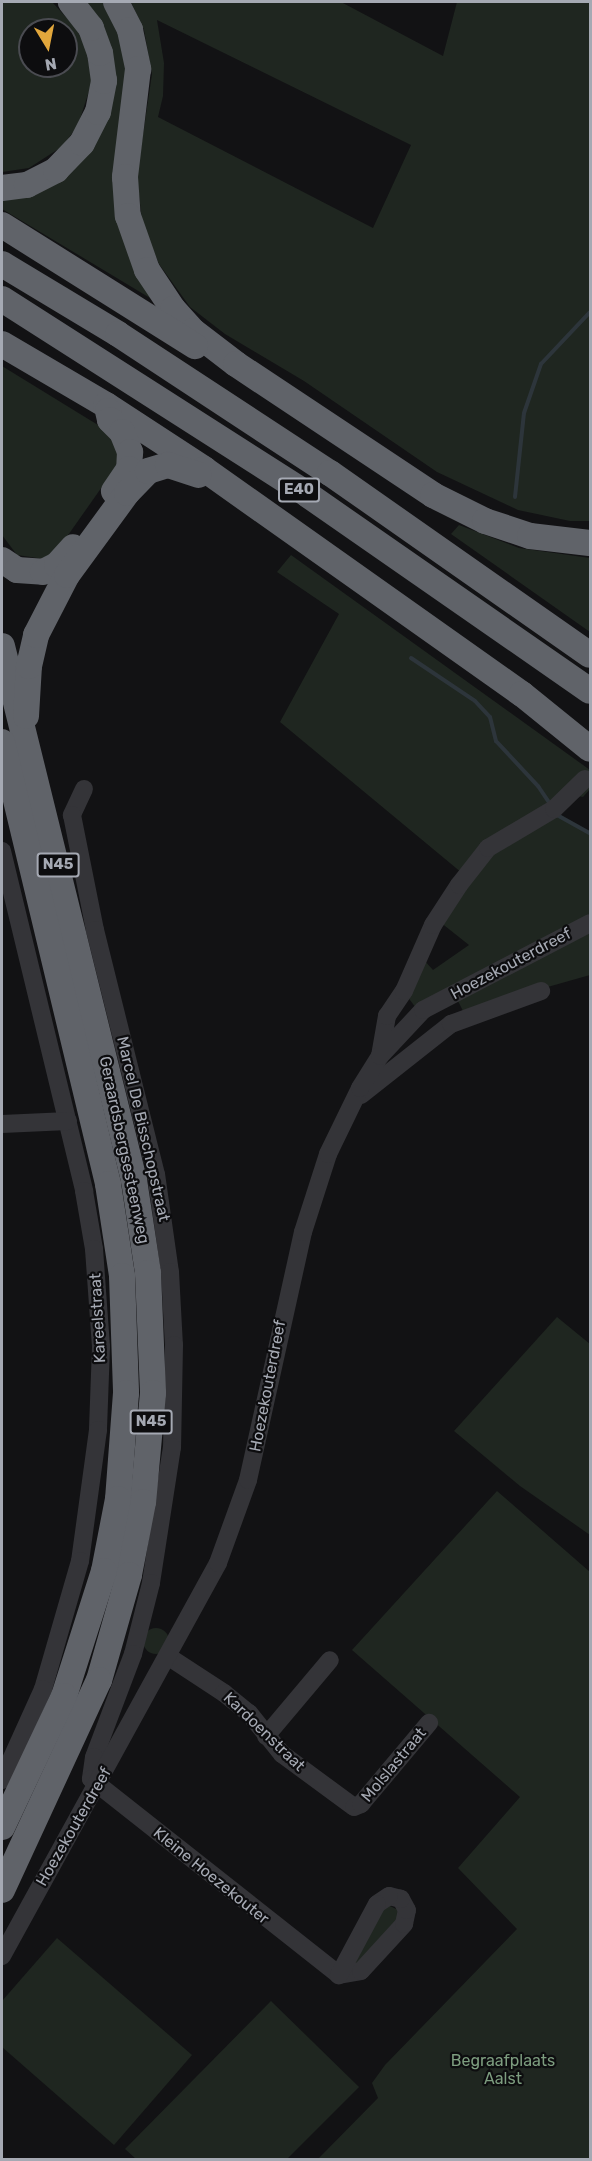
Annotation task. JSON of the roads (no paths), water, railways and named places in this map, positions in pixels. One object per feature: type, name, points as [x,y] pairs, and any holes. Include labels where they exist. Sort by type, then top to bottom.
[{"type":"highway","points":[[2,188],[27,185],[56,170],[82,143],[98,112],[104,81],[100,53],[91,28],[71,2]]},
{"type":"highway","points":[[116,2],[130,30],[138,69],[125,177],[133,234],[147,270],[173,309],[193,331],[236,364],[433,495],[485,521],[531,536],[591,543]]},
{"type":"highway","points":[[2,225],[223,364],[236,364]]},
{"type":"highway","name":"E40","points":[[2,264],[118,334],[330,473],[591,655]]},
{"type":"highway","name":"E40","points":[[2,299],[298,489],[591,691]]},
{"type":"highway","points":[[2,344],[106,405],[214,479],[522,694],[591,749]]},
{"type":"highway","points":[[2,560],[31,573],[51,570],[69,552],[124,477],[130,462],[128,441],[110,420],[106,405]]},
{"type":"highway","points":[[25,728],[28,666],[36,635],[67,575],[127,493],[156,466],[180,466],[214,479]]},
{"type":"highway","name":"Geraardsbergsesteenweg","points":[[2,646],[25,728],[134,1180],[148,1273],[153,1393],[143,1502],[129,1575],[89,1706],[2,1890]]},
{"type":"highway","name":"Geraardsbergsesteenweg","points":[[2,742],[8,795],[108,1184],[122,1276],[126,1393],[118,1499],[104,1571],[64,1696],[2,1827]]},
{"type":"street","name":"Hoezekouterdreef","points":[[380,1056],[387,1016],[404,991],[433,925],[459,885],[488,848],[554,809],[585,779]]},
{"type":"street","name":"Marcel De Bisschopstraat","points":[[84,789],[72,815],[95,930],[156,1174],[170,1272],[174,1345],[172,1447],[143,1618]]},
{"type":"street","name":"Kareelstraat","points":[[2,851],[84,1191],[98,1293],[100,1373],[92,1494],[65,1622],[43,1689],[2,1780]]},
{"type":"street","name":"Hoezekouterdreef","points":[[2,1956],[94,1777],[167,1661],[208,1584],[238,1513],[257,1444],[284,1306],[303,1232],[328,1154],[380,1056],[423,1010],[591,922]]},
{"type":"street","name":"Hoezekouterdreef","points":[[355,1100],[451,1024],[541,991]]},
{"type":"street","points":[[2,1124],[68,1121]]},
{"type":"street","name":"Hoezekouterdreef","points":[[94,1777],[143,1618]]},
{"type":"street","points":[[89,1706],[105,1695],[119,1661],[133,1654],[167,1661]]},
{"type":"street","points":[[266,1736],[330,1660]]},
{"type":"street","name":"Kardoenstraat","points":[[167,1661],[249,1713],[266,1736],[348,1805],[358,1807]]},
{"type":"street","name":"Molslastraat","points":[[358,1807],[429,1723]]},
{"type":"street","name":"Kleine Hoezekouter","points":[[94,1777],[339,1975]]},
{"type":"waterway","points":[[515,497],[524,413],[541,364],[590,312]]},
{"type":"waterway","points":[[411,658],[475,701],[490,717],[496,741],[538,786],[551,805]]},
{"type":"waterway","points":[[557,815],[590,833]]},
{"type":"park label","name":"Begraafplaats Aalst","points":[[503,2070]]}]
